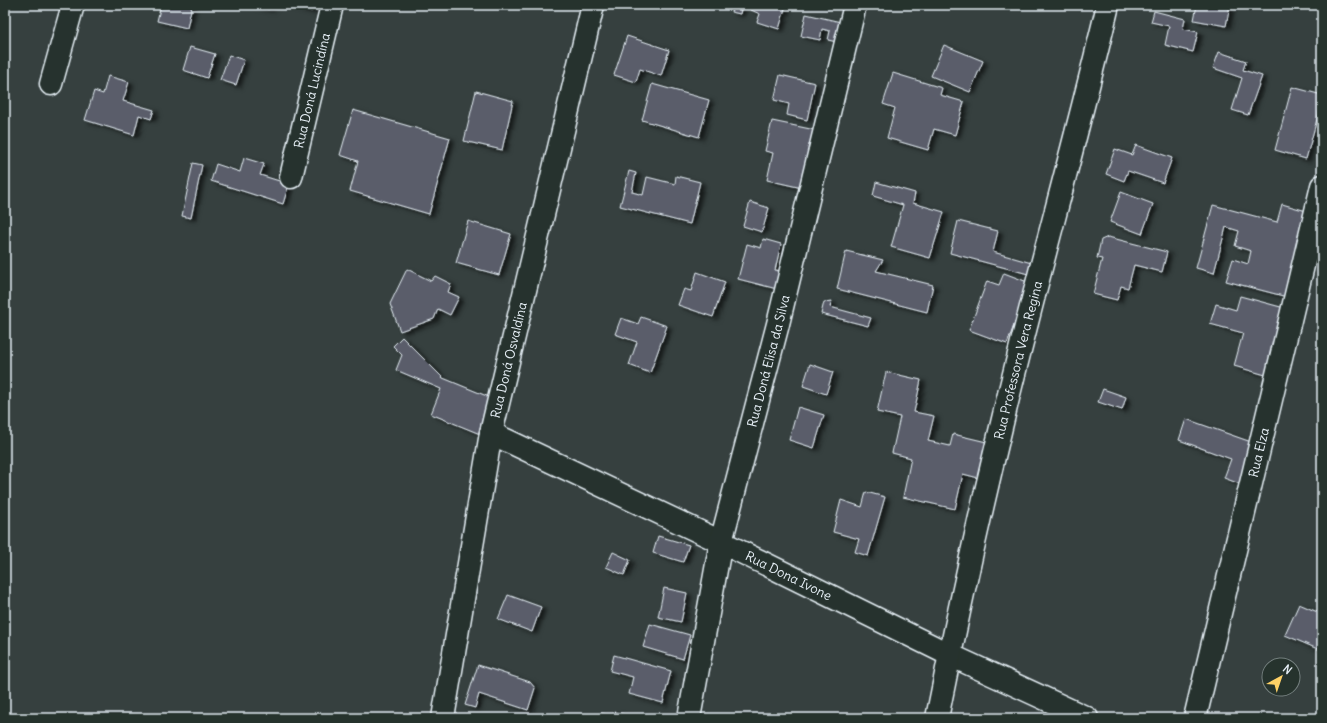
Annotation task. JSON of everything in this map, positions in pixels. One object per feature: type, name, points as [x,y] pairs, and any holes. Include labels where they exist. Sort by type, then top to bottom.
[{"type":"street","points":[[51,84],[73,5]]},
{"type":"street","name":"Rua Doná Lucindína","points":[[291,176],[332,5]]},
{"type":"street","name":"Rua Doná Osvaldina","points":[[443,718],[491,433],[593,5]]},
{"type":"street","name":"Rua Doná Elisa da Silva","points":[[689,718],[722,542],[778,324],[855,5]]},
{"type":"street","name":"Rua Professora Vera Regina","points":[[937,718],[1003,419],[1108,5]]},
{"type":"street","name":"Rua Elza","points":[[1195,718],[1322,186]]},
{"type":"street","name":"Rua Dona Ivone","points":[[491,433],[722,542],[950,655],[1087,718]]},
{"type":"building","points":[[161,5],[192,5],[187,28],[157,21]]},
{"type":"building","points":[[253,5],[272,5],[269,9]]},
{"type":"building","points":[[288,5],[314,5],[312,11]]},
{"type":"building","points":[[733,5],[742,5],[740,14],[731,12]]},
{"type":"building","points":[[752,5],[786,5],[779,29],[757,22],[760,14],[751,10]]},
{"type":"building","points":[[1197,5],[1230,5],[1226,26],[1194,20]]},
{"type":"building","points":[[1154,11],[1185,19],[1183,29],[1198,32],[1193,52],[1165,45],[1169,26],[1151,22]]},
{"type":"building","points":[[806,14],[845,23],[841,43],[828,40],[830,31],[822,29],[820,40],[801,36]]},
{"type":"building","points":[[627,36],[669,50],[661,76],[640,69],[636,82],[614,75]]},
{"type":"building","points":[[944,45],[983,61],[970,92],[931,76]]},
{"type":"building","points":[[190,47],[215,54],[207,78],[183,70]]},
{"type":"building","points":[[1219,52],[1246,61],[1243,70],[1262,76],[1248,115],[1232,110],[1242,78],[1213,68]]},
{"type":"building","points":[[229,55],[244,60],[236,85],[220,80]]},
{"type":"building","points":[[893,73],[942,88],[940,95],[964,102],[955,135],[934,129],[928,150],[887,138],[895,108],[883,104]]},
{"type":"building","points":[[780,75],[815,83],[807,120],[787,115],[789,104],[774,100]]},
{"type":"building","points":[[108,76],[129,82],[123,101],[154,110],[151,119],[139,115],[134,135],[85,120],[94,91],[103,94]]},
{"type":"building","points":[[652,84],[709,100],[699,137],[642,120]]},
{"type":"building","points":[[1292,87],[1322,95],[1322,101],[1306,159],[1275,150]]},
{"type":"building","points":[[476,91],[513,101],[502,150],[464,141]]},
{"type":"building","points":[[353,110],[450,138],[429,214],[350,191],[358,161],[340,155]]},
{"type":"building","points":[[772,121],[815,130],[802,188],[767,180],[773,153],[765,151]]},
{"type":"building","points":[[1136,145],[1172,158],[1163,183],[1128,171],[1124,181],[1106,174],[1115,149],[1132,155]]},
{"type":"building","points":[[244,158],[264,164],[260,175],[289,184],[283,204],[211,181],[216,164],[240,172]]},
{"type":"building","points":[[193,163],[202,165],[191,218],[182,216]]},
{"type":"building","points":[[629,171],[636,173],[632,192],[643,195],[647,177],[675,184],[676,176],[700,182],[690,224],[620,206]]},
{"type":"building","points":[[876,182],[915,193],[913,203],[944,212],[930,258],[891,247],[903,205],[873,196]]},
{"type":"building","points":[[1121,192],[1153,204],[1142,234],[1110,222]]},
{"type":"building","points":[[750,202],[769,208],[762,232],[743,226]]},
{"type":"building","points":[[1282,204],[1310,212],[1287,297],[1226,281],[1233,259],[1248,264],[1251,251],[1235,246],[1239,231],[1226,227],[1214,273],[1196,268],[1213,205],[1277,222]]},
{"type":"building","points":[[468,221],[511,234],[499,275],[456,263]]},
{"type":"building","points":[[958,221],[998,231],[993,252],[1035,264],[1032,275],[950,253]]},
{"type":"building","points":[[1108,237],[1167,252],[1162,272],[1134,265],[1128,288],[1121,286],[1117,300],[1093,294],[1102,259],[1097,258],[1101,240]]},
{"type":"building","points":[[763,239],[781,244],[775,270],[781,271],[777,289],[738,279],[747,244],[761,248]]},
{"type":"building","points":[[846,251],[883,260],[876,271],[933,285],[927,312],[837,289]]},
{"type":"building","points":[[407,269],[431,281],[435,276],[451,284],[448,292],[459,297],[450,315],[438,309],[434,319],[400,331],[390,304]]},
{"type":"building","points":[[697,272],[725,282],[713,317],[678,305],[684,289],[691,291]]},
{"type":"building","points":[[1004,273],[1030,283],[1007,344],[969,330],[987,281],[999,285]]},
{"type":"building","points":[[1240,296],[1288,309],[1269,376],[1234,366],[1243,333],[1210,324],[1216,304],[1236,310]]},
{"type":"building","points":[[832,301],[830,307],[871,318],[868,326],[821,314],[824,302]]},
{"type":"building","points":[[641,317],[667,326],[650,373],[629,365],[637,342],[615,334],[621,318],[638,324]]},
{"type":"building","points":[[402,337],[443,378],[494,399],[480,434],[431,414],[441,389],[396,370],[402,355],[393,346]]},
{"type":"building","points":[[810,364],[833,372],[826,394],[803,386]]},
{"type":"building","points":[[886,372],[921,380],[914,412],[934,416],[928,441],[950,446],[953,434],[995,444],[986,480],[963,474],[955,509],[903,497],[911,458],[892,453],[900,417],[877,412]]},
{"type":"building","points":[[1103,389],[1126,397],[1122,410],[1098,402]]},
{"type":"building","points":[[798,407],[824,415],[814,448],[789,440]]},
{"type":"building","points":[[1186,419],[1254,443],[1240,484],[1224,478],[1231,459],[1179,440]]},
{"type":"building","points":[[866,492],[885,497],[868,556],[855,552],[859,539],[833,532],[841,500],[862,507]]},
{"type":"building","points":[[658,536],[689,545],[683,562],[653,553]]},
{"type":"building","points":[[613,552],[630,560],[624,575],[606,567]]},
{"type":"building","points":[[664,588],[687,593],[681,622],[658,617]]},
{"type":"building","points":[[508,595],[541,607],[532,632],[498,619]]},
{"type":"building","points":[[1299,604],[1322,614],[1322,645],[1320,650],[1285,635]]},
{"type":"building","points":[[650,624],[690,635],[683,659],[643,647]]},
{"type":"building","points":[[614,655],[671,671],[663,703],[629,694],[633,677],[610,671]]},
{"type":"building","points":[[478,665],[530,682],[535,688],[528,710],[479,694],[475,708],[465,705]]},
{"type":"building","points":[[615,712],[638,718],[599,718],[600,713],[612,716]]}]
